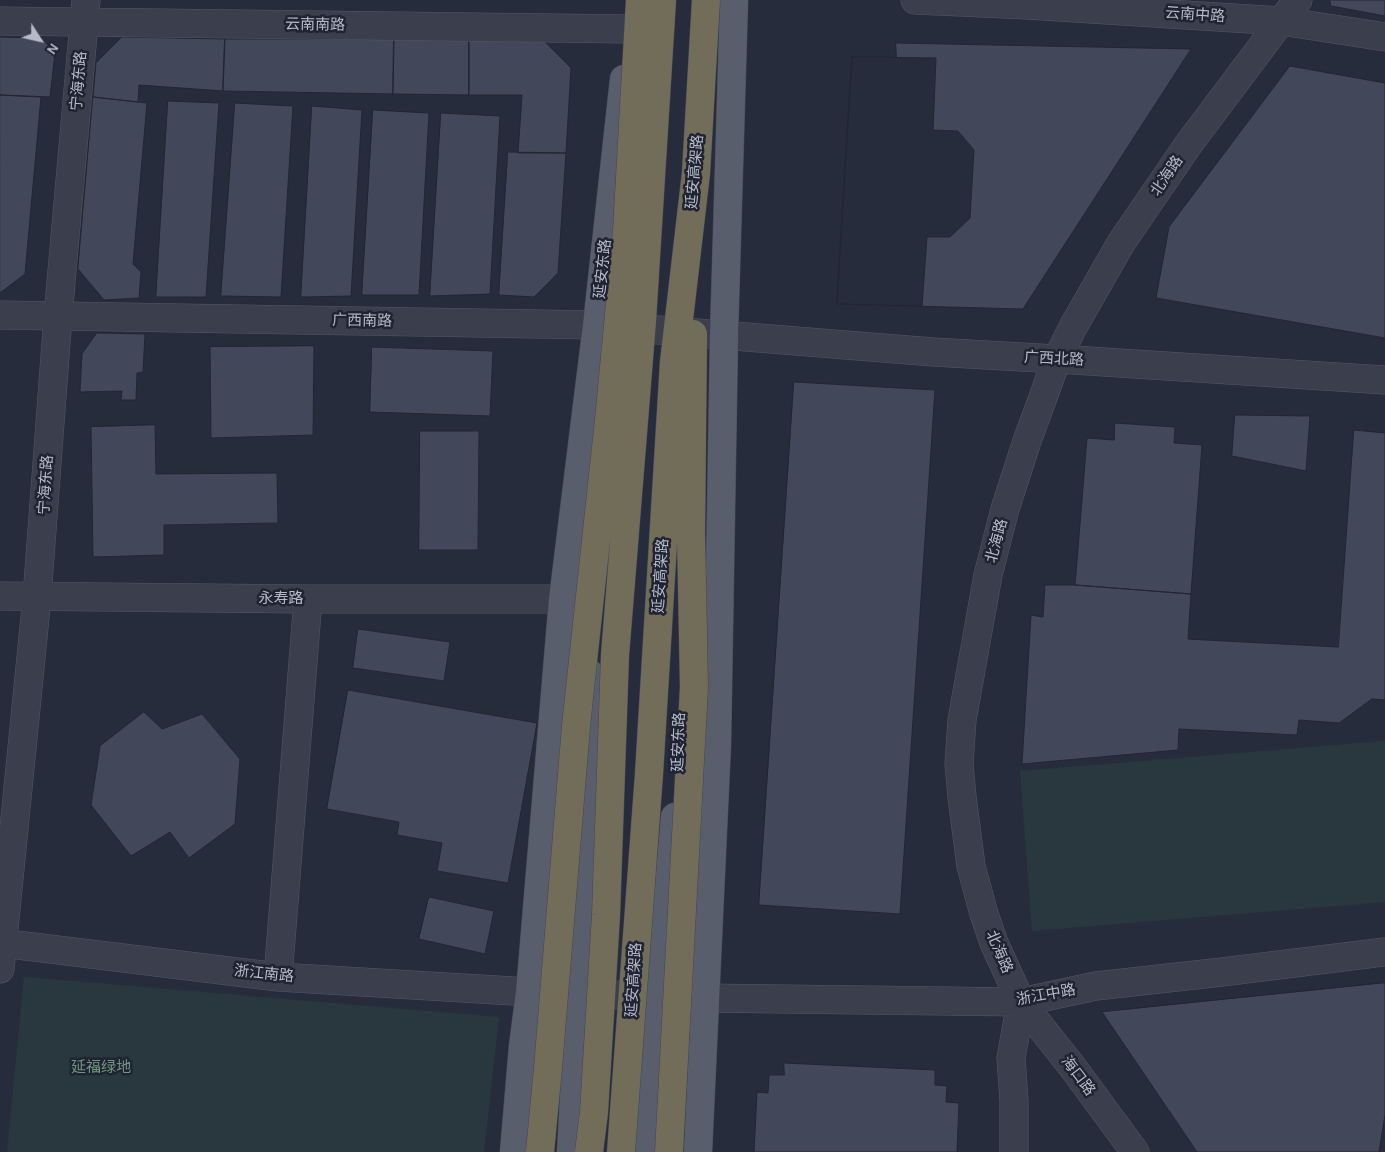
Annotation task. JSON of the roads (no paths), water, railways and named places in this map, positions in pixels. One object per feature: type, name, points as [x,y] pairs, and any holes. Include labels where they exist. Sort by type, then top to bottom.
[{"type":"highway","points":[[540,1152],[576,726],[627,231],[640,0]]},
{"type":"highway","name":"延安高架路","points":[[589,1152],[594,1112],[606,915],[616,655],[642,321],[662,0]]},
{"type":"highway","name":"延安高架路","points":[[621,1152],[649,774],[674,362],[696,173],[706,0]]},
{"type":"highway","points":[[669,1152],[694,687],[691,533],[696,173]]},
{"type":"main road","name":"延安东路","points":[[514,1152],[530,992],[563,599],[597,325],[631,0]]},
{"type":"main road","name":"延安东路","points":[[698,1152],[717,744],[724,335],[734,0]]},
{"type":"main road","name":"延安东路","points":[[649,1152],[659,996],[677,785],[686,498],[724,335]]},
{"type":"main road","name":"延安东路","points":[[570,537],[592,704],[591,772],[571,1152]]},
{"type":"street","name":"云南中路","points":[[915,0],[1281,21],[1385,37]]},
{"type":"street","name":"北海路","points":[[1021,1002],[994,943],[984,914],[972,866],[959,764],[962,720],[988,575],[1006,509],[1027,441],[1057,359],[1121,243],[1188,145],[1298,0]]},
{"type":"street","name":"云南南路","points":[[0,21],[85,11],[629,29]]},
{"type":"street","name":"宁海东路","points":[[1,952],[38,597],[58,316],[85,11]]},
{"type":"street","name":"广西南路","points":[[0,316],[597,325],[724,335]]},
{"type":"street","name":"广西北路","points":[[724,335],[932,352],[1385,380]]},
{"type":"street","name":"永寿路","points":[[0,596],[563,599]]},
{"type":"street","points":[[278,977],[308,599]]},
{"type":"street","name":"浙江南路","points":[[1,952],[278,977],[578,994]]},
{"type":"street","name":"浙江中路","points":[[578,994],[704,998],[1021,1002],[1096,986],[1385,952]]},
{"type":"street","points":[[1014,1152],[1014,1101],[1011,1058],[1021,1002]]},
{"type":"street","name":"海口路","points":[[1021,1002],[1074,1069],[1134,1152]]},
{"type":"park label","name":"延福绿地","points":[[101,1068]]}]
